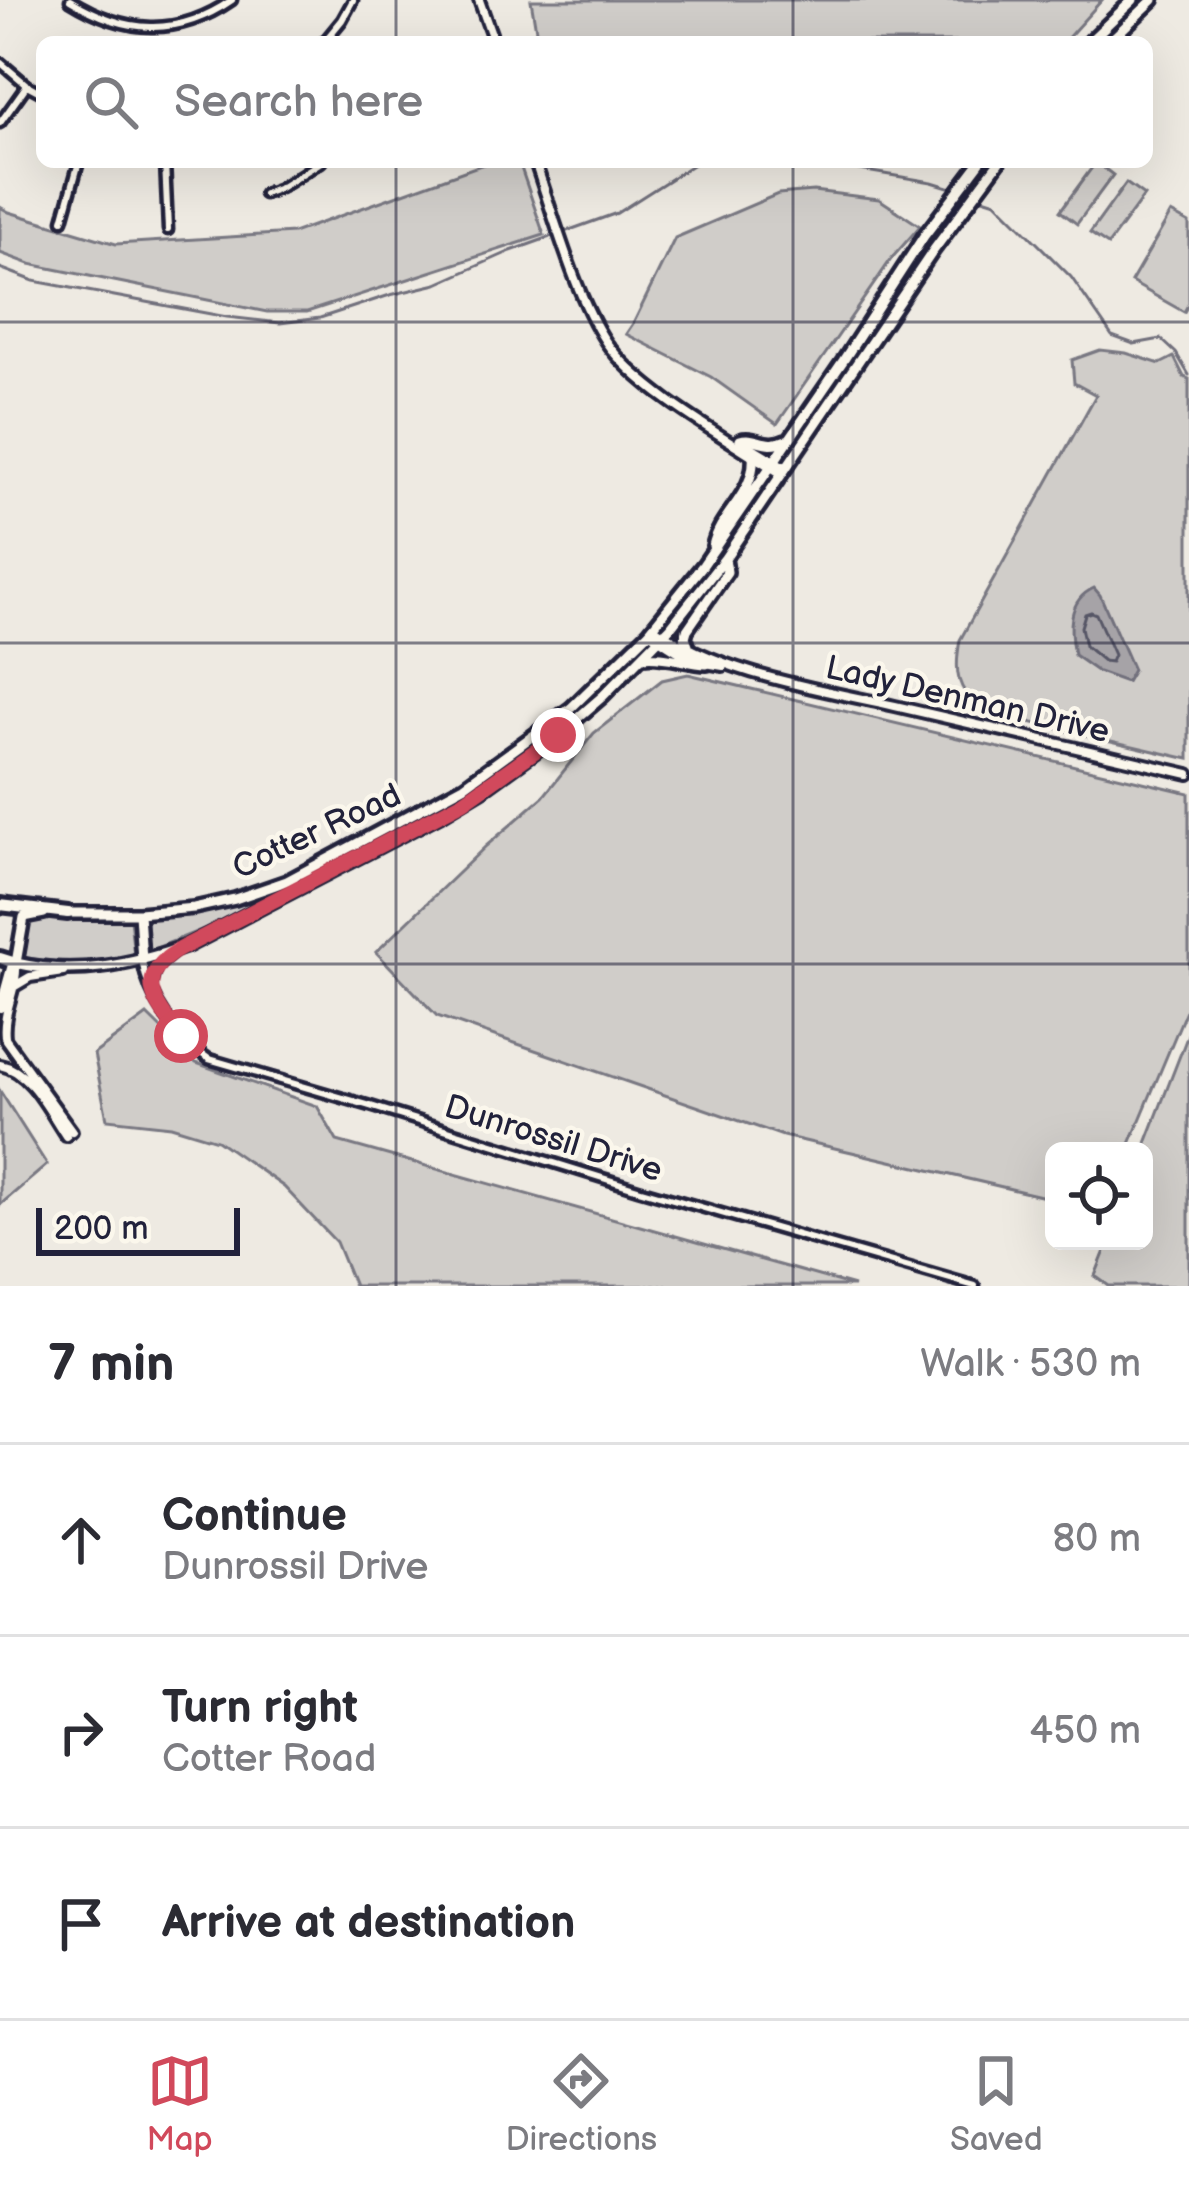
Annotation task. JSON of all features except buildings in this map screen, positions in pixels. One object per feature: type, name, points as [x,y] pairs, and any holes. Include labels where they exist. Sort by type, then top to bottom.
[{"type":"highway","points":[[0,905],[68,913]]},
{"type":"highway","points":[[0,905],[24,917]]},
{"type":"highway","points":[[0,958],[16,963]]},
{"type":"main road","points":[[1094,36],[1133,0]]},
{"type":"main road","points":[[1115,36],[1154,0]]},
{"type":"main road","name":"Cotter Road","points":[[24,917],[139,913],[218,903],[277,885],[440,800],[556,720],[651,630],[712,552],[976,168]]},
{"type":"main road","name":"Cotter Road","points":[[16,963],[82,969],[142,960],[187,946],[410,831],[483,789],[558,735],[644,657],[725,558],[994,168]]},
{"type":"main road","points":[[734,439],[775,445],[792,436]]},
{"type":"main road","points":[[712,552],[715,534],[751,480],[752,456]]},
{"type":"main road","points":[[689,650],[687,630],[728,572],[725,558]]},
{"type":"main road","points":[[644,657],[707,664]]},
{"type":"main road","points":[[139,913],[142,960]]},
{"type":"main road","points":[[16,963],[24,917]]},
{"type":"street","points":[[70,0],[110,21],[158,27],[200,19],[232,0]]},
{"type":"street","points":[[332,36],[352,0]]},
{"type":"street","points":[[478,0],[492,36]]},
{"type":"street","points":[[0,62],[36,90]]},
{"type":"street","points":[[0,123],[26,85]]},
{"type":"street","points":[[63,220],[77,168]]},
{"type":"street","points":[[165,168],[168,230]]},
{"type":"street","points":[[264,194],[312,168]]},
{"type":"street","points":[[538,168],[592,316],[619,359],[668,399],[784,471]]},
{"type":"street","points":[[734,439],[752,456],[772,463]]},
{"type":"street","name":"Lady Denman Drive","points":[[651,630],[737,667],[1189,774]]},
{"type":"street","name":"Lady Denman Drive","points":[[662,637],[678,653],[707,664],[737,667]]},
{"type":"street","points":[[151,988],[158,963],[187,946]]},
{"type":"street","name":"Dunrossil Drive","points":[[142,960],[151,988],[181,1036],[219,1063],[975,1286]]},
{"type":"street","points":[[0,1008],[16,963],[4,1021],[4,1036],[7,1048],[0,1062],[25,1078],[69,1134],[4,1036]]},
{"type":"street","points":[[14,989],[30,977],[82,969]]},
{"type":"shaded area","points":[[531,0],[1102,0],[1069,36],[537,36]]},
{"type":"shaded area","points":[[472,168],[521,168],[544,235],[307,312],[267,312],[30,264],[0,253],[0,207],[116,244],[293,233]]},
{"type":"shaded area","points":[[1092,168],[1104,168],[1113,175],[1077,224],[1060,211]]},
{"type":"shaded area","points":[[1126,183],[1144,196],[1108,245],[1090,233]]},
{"type":"shaded area","points":[[813,191],[879,199],[920,226],[892,258],[777,424],[711,377],[626,334],[675,238],[778,194]]},
{"type":"shaded area","points":[[1171,213],[1189,223],[1189,303],[1184,312],[1131,282]]},
{"type":"shaded area","points":[[1100,350],[1160,364],[1174,357],[1189,379],[1189,759],[981,711],[959,679],[960,640],[1096,395],[1074,383],[1072,360]]},
{"type":"shaded area","points":[[688,674],[1189,793],[1189,1003],[1131,1142],[1045,1142],[1045,1197],[783,1136],[437,1016],[376,952],[543,797],[594,733],[662,680]]},
{"type":"shaded area","points":[[295,882],[231,918],[149,951],[145,918],[213,910]]},
{"type":"shaded area","points":[[130,919],[134,956],[79,962],[24,958],[30,921]]},
{"type":"shaded area","points":[[147,1015],[196,1063],[317,1106],[337,1141],[854,1286],[354,1286],[336,1242],[284,1187],[217,1140],[171,1126],[107,1119],[94,1054]]},
{"type":"shaded area","points":[[1189,1032],[1189,1286],[1109,1286],[1095,1276],[1105,1250],[1153,1250],[1153,1142],[1146,1142]]},
{"type":"shaded area","points":[[0,1091],[47,1165],[0,1205]]},
{"type":"water","points":[[1094,588],[1133,670],[1126,682],[1098,672],[1074,655],[1074,608]]},
{"type":"waterway","points":[[0,268],[34,281],[227,317],[280,323],[320,318],[437,284],[617,213],[688,168]]},
{"type":"waterway","points":[[848,168],[955,189]]},
{"type":"waterway","points":[[964,192],[996,202],[1071,277],[1112,336],[1134,344],[1161,339],[1189,375]]},
{"type":"route","points":[[181,1036],[151,988],[158,963],[463,802],[558,735]]}]
